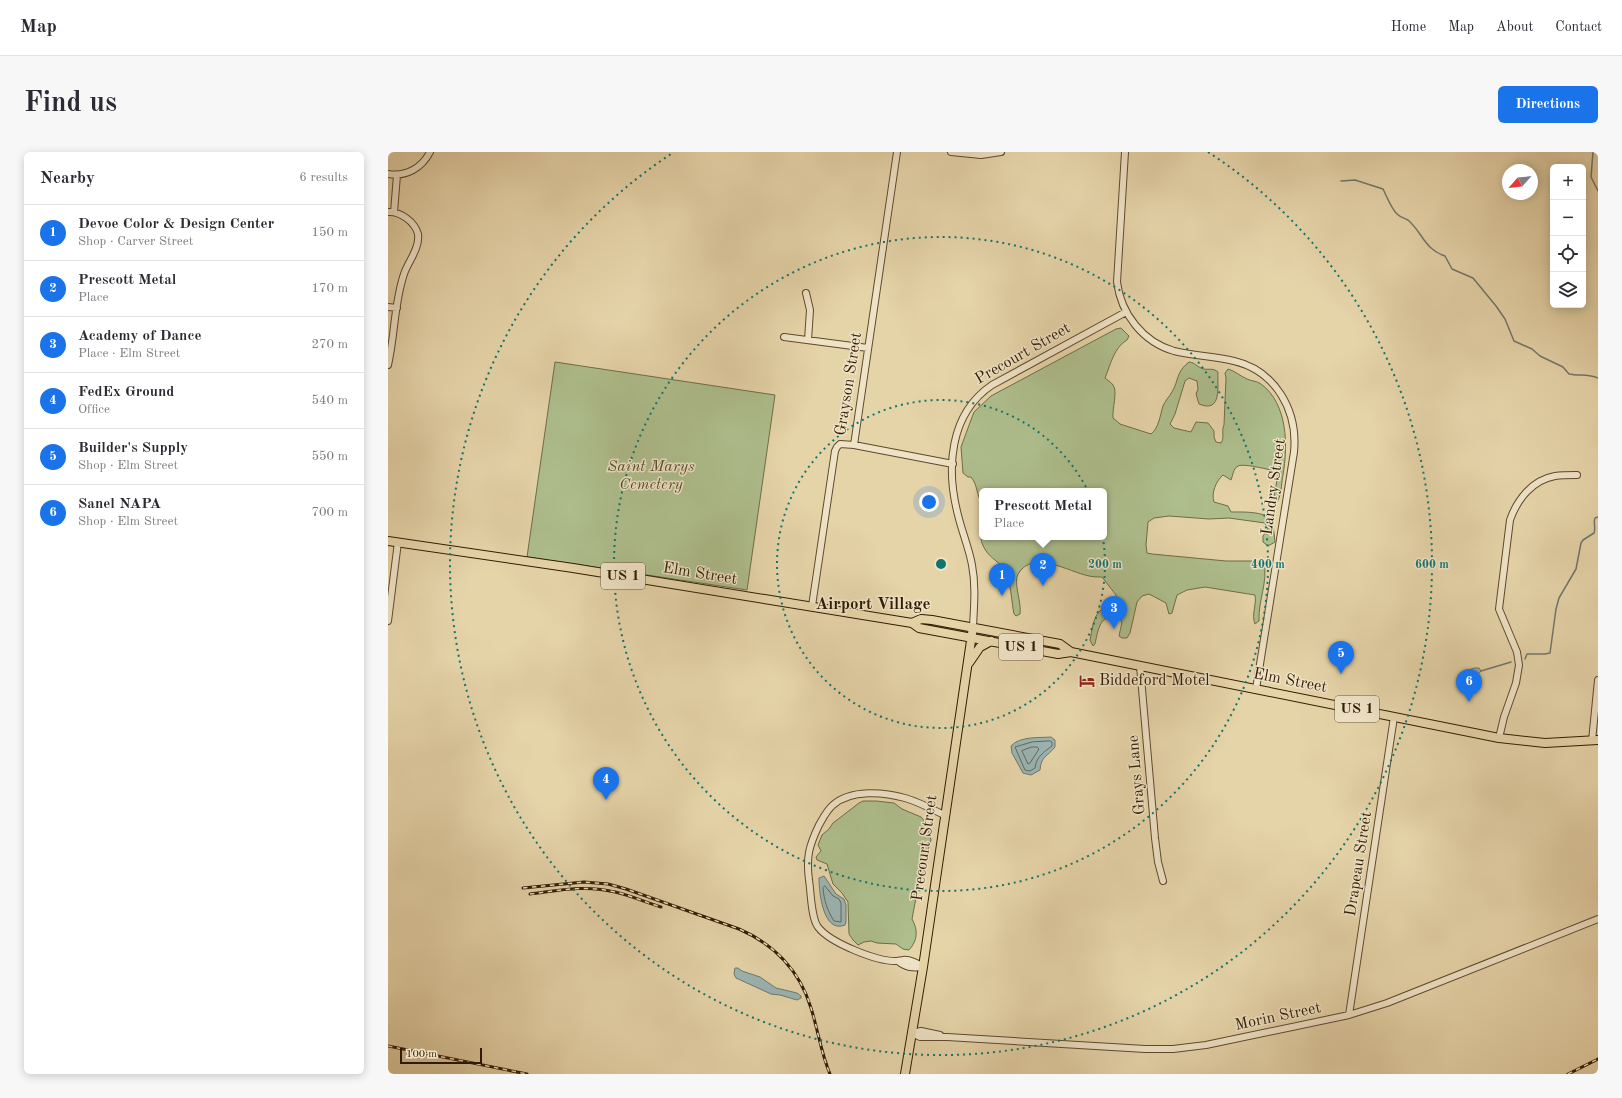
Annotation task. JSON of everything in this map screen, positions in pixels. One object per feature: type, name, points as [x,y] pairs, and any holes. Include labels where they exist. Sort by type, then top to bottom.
[{"type":"main road","name":"Elm Street","points":[[388,541],[573,568],[912,623],[919,628],[1058,654],[1071,652],[1499,738],[1545,743],[1595,740]]},
{"type":"main road","name":"Elm Street","points":[[912,623],[921,619],[973,626],[1060,644],[1071,652]]},
{"type":"main road","name":"Precourt Street","points":[[905,1074],[923,967],[944,815],[973,626]]},
{"type":"main road","points":[[967,667],[977,651],[983,645],[991,641]]},
{"type":"street","points":[[388,174],[397,175],[408,173],[419,167],[430,152]]},
{"type":"street","name":"Grayson Street","points":[[812,606],[835,452],[840,444],[854,445],[897,152]]},
{"type":"street","points":[[951,152],[981,155],[1001,152]]},
{"type":"street","name":"Landry Street","points":[[1125,152],[1117,278],[1119,293],[1126,312],[1141,332],[1165,348],[1182,353],[1235,361],[1259,372],[1278,389],[1286,400],[1290,412],[1295,433],[1294,446],[1256,689]]},
{"type":"street","points":[[388,365],[396,308],[404,273],[416,248],[418,238],[417,232],[412,224],[404,217],[391,212],[397,175]]},
{"type":"street","points":[[806,292],[810,310],[808,340]]},
{"type":"street","points":[[388,307],[396,308]]},
{"type":"street","name":"Precourt Street","points":[[973,626],[975,598],[974,572],[970,552],[956,505],[953,483],[955,444],[960,422],[969,406],[979,395],[999,381],[1126,312]]},
{"type":"street","points":[[784,337],[868,348]]},
{"type":"street","points":[[854,445],[953,464]]},
{"type":"street","points":[[1499,738],[1504,716],[1519,672],[1519,659],[1517,652],[1499,609],[1510,520],[1519,501],[1525,493],[1536,484],[1553,476],[1577,475]]},
{"type":"street","points":[[388,621],[398,542]]},
{"type":"street","name":"Grays Lane","points":[[1140,666],[1157,851],[1163,881]]},
{"type":"street","points":[[1595,740],[1598,680]]},
{"type":"street","name":"Drapeau Street","points":[[1349,1015],[1394,717]]},
{"type":"street","points":[[923,967],[913,968],[904,966],[898,961],[853,950],[829,937],[818,927],[814,917],[807,867],[808,852],[810,842],[831,806],[850,796],[868,794],[907,798],[944,815]]},
{"type":"street","name":"Morin Street","points":[[912,1034],[920,1037],[947,1037],[1145,1049],[1173,1049],[1206,1045],[1349,1015],[1387,1003],[1598,919]]},
{"type":"green space","points":[[1121,328],[1129,336],[1116,352],[1105,378],[1112,384],[1115,391],[1113,418],[1120,424],[1151,434],[1158,425],[1163,406],[1172,392],[1182,369],[1189,362],[1203,369],[1218,372],[1217,396],[1212,405],[1207,406],[1199,404],[1196,394],[1198,389],[1197,381],[1189,378],[1185,381],[1175,414],[1170,424],[1174,428],[1191,432],[1196,422],[1208,423],[1214,431],[1216,442],[1221,443],[1224,425],[1225,373],[1228,369],[1247,379],[1261,384],[1270,392],[1277,403],[1284,426],[1285,464],[1281,491],[1275,504],[1274,496],[1278,475],[1277,472],[1246,465],[1236,467],[1231,480],[1223,475],[1216,484],[1213,495],[1214,502],[1228,506],[1231,512],[1253,513],[1268,517],[1274,530],[1275,542],[1268,546],[1263,542],[1263,536],[1268,529],[1265,523],[1229,518],[1209,519],[1169,516],[1154,518],[1148,522],[1146,545],[1147,553],[1226,561],[1264,561],[1265,577],[1259,621],[1255,624],[1255,595],[1205,587],[1187,590],[1177,595],[1172,613],[1169,614],[1166,603],[1149,594],[1142,596],[1137,602],[1130,633],[1127,638],[1122,638],[1119,636],[1122,622],[1118,617],[1112,616],[1104,620],[1101,624],[1093,646],[1090,640],[1096,616],[1103,608],[1113,603],[1117,599],[1116,595],[1102,577],[1089,576],[1052,564],[1042,563],[1033,563],[1025,567],[1018,574],[1016,582],[1020,604],[1020,614],[1016,616],[1014,614],[1010,585],[1006,571],[987,552],[981,540],[1107,540],[1107,488],[979,488],[979,497],[971,477],[968,477],[963,473],[961,447],[974,412],[991,396],[1116,329]]},
{"type":"green space","name":"Saint Marys Cemetery","points":[[555,362],[775,395],[747,590],[527,557]]},
{"type":"green space","points":[[863,801],[894,803],[902,809],[921,817],[927,824],[931,840],[926,857],[925,875],[918,887],[912,919],[916,935],[909,950],[903,949],[896,944],[877,943],[871,941],[858,945],[853,940],[849,934],[848,902],[833,884],[827,864],[817,860],[816,857],[821,851],[818,845],[822,835],[833,823]]},
{"type":"water","points":[[1474,668],[1479,668],[1481,671],[1471,679],[1462,680],[1460,678],[1464,672]]},
{"type":"water","points":[[1051,737],[1055,740],[1055,747],[1043,759],[1040,770],[1031,775],[1023,773],[1012,753],[1011,746],[1024,739]]},
{"type":"water","points":[[824,876],[836,894],[844,899],[846,905],[845,925],[838,926],[827,918],[820,893],[819,878]]},
{"type":"water","points":[[735,968],[760,977],[776,988],[797,993],[801,996],[801,998],[797,1000],[771,994],[736,978],[734,974]]},
{"type":"waterway","points":[[1593,152],[1591,177],[1598,191]]},
{"type":"waterway","points":[[1341,181],[1355,180],[1383,189],[1395,212],[1399,216],[1408,220],[1432,249],[1445,256],[1452,269],[1473,278],[1505,319],[1514,341],[1532,349],[1540,356],[1563,367],[1569,374],[1598,378]]},
{"type":"waterway","points":[[1525,659],[1527,654],[1550,653],[1559,598],[1576,569],[1581,543],[1594,533],[1594,520],[1598,517]]},
{"type":"waterway","points":[[1481,671],[1511,662]]},
{"type":"railway","points":[[523,888],[584,882],[608,884],[739,929],[752,935],[763,942],[784,960],[800,982],[811,1008],[824,1058],[830,1074]]},
{"type":"railway","points":[[530,894],[570,889],[600,889],[617,892],[661,907]]},
{"type":"railway","points":[[388,1046],[527,1074]]},
{"type":"railway","points":[[1568,1074],[1598,1059]]},
{"type":"place","name":"Prescott Metal","points":[[1043,586]]},
{"type":"place","name":"Devoe Color & Design Center","points":[[1002,596]]},
{"type":"place","name":"Academy of Dance","points":[[1114,629]]},
{"type":"place","name":"Builder's Supply","points":[[1341,674]]},
{"type":"place","name":"Biddeford Motel","points":[[1087,681]]},
{"type":"place","name":"Sanel NAPA","points":[[1469,702]]},
{"type":"place","name":"FedEx Ground","points":[[606,800]]},
{"type":"district","name":"Airport Village","points":[[873,604]]}]
